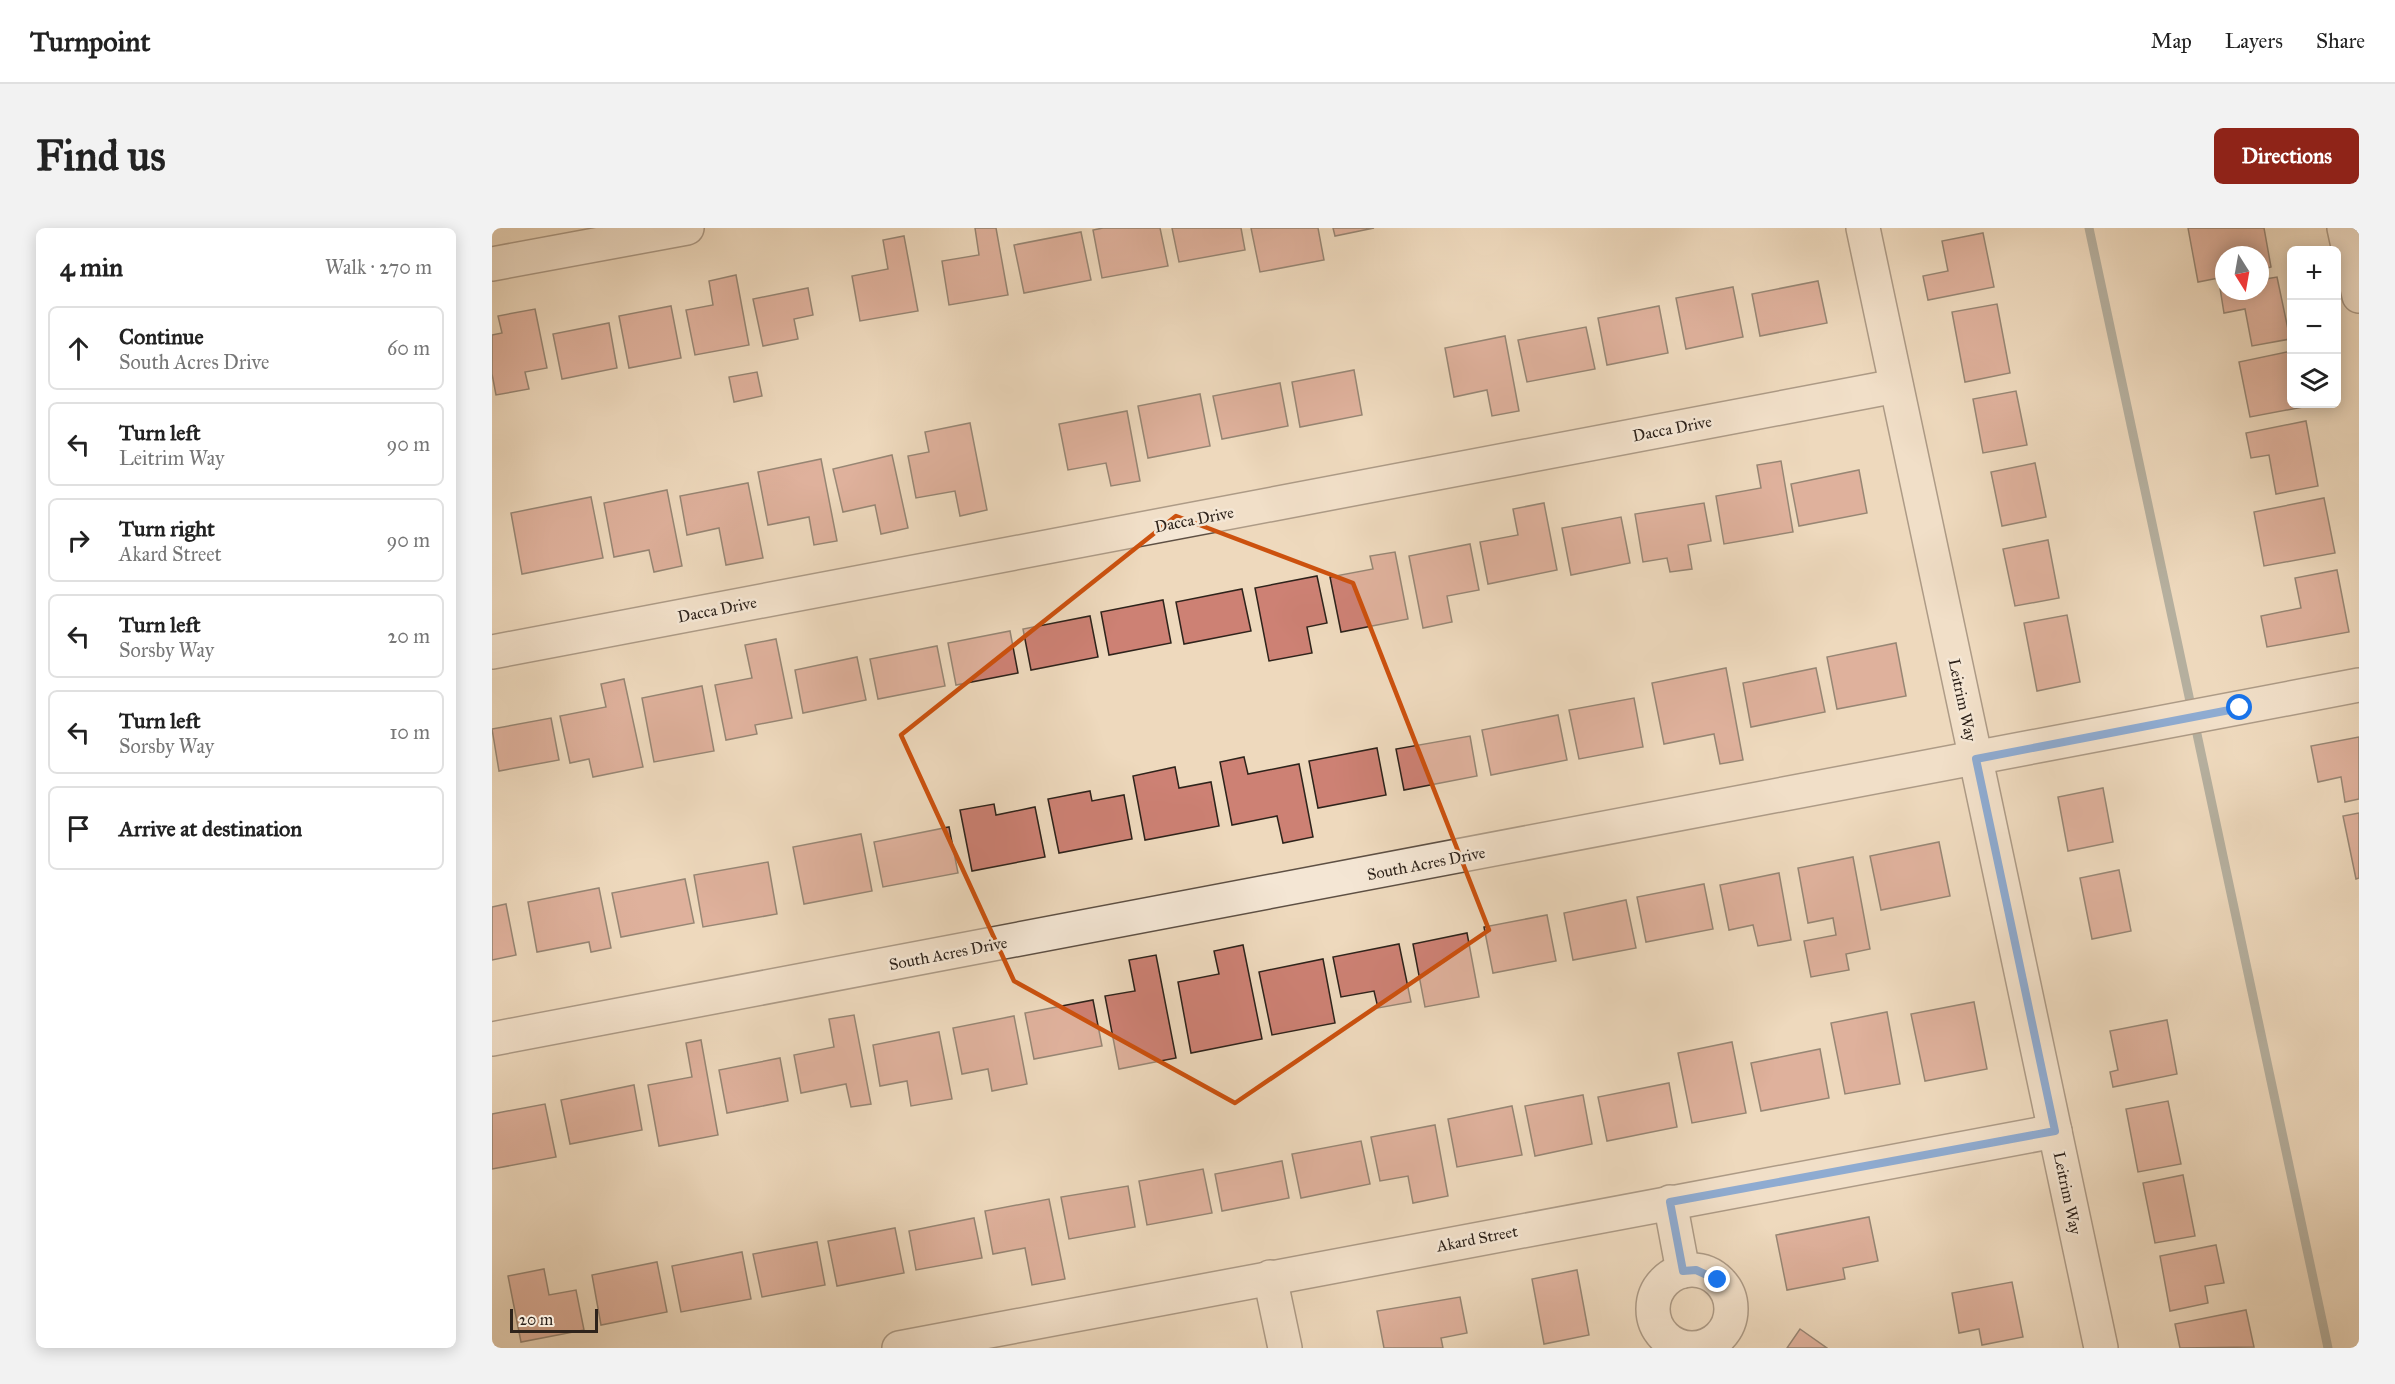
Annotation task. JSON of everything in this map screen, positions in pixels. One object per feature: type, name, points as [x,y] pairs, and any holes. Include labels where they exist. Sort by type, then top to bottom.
[{"type":"street","points":[[492,264],[687,228]]},
{"type":"street","name":"Leitrim Way","points":[[1863,228],[2101,1348]]},
{"type":"street","points":[[2344,228],[2359,296]]},
{"type":"street","name":"Dacca Drive","points":[[492,652],[1896,386]]},
{"type":"street","name":"South Acres Drive","points":[[492,1039],[2359,685]]},
{"type":"street","name":"Akard Street","points":[[899,1348],[2055,1131]]},
{"type":"street","points":[[1670,1202],[1683,1271]]},
{"type":"street","points":[[1270,1277],[1285,1348]]},
{"type":"highlighted area","points":[[1176,516],[1353,583],[1489,930],[1235,1103],[1014,981],[901,735]]},
{"type":"building","points":[[975,228],[996,228],[1008,295],[949,305],[942,261],[979,255]]},
{"type":"building","points":[[1160,228],[1168,266],[1102,278],[1093,230]]},
{"type":"building","points":[[1172,228],[1241,228],[1245,250],[1179,262]]},
{"type":"building","points":[[1251,228],[1318,228],[1324,260],[1260,272]]},
{"type":"building","points":[[1333,228],[1374,228],[1335,236]]},
{"type":"building","points":[[2188,228],[2264,228],[2267,246],[2215,246],[2215,279],[2198,282]]},
{"type":"building","points":[[1081,232],[1091,280],[1024,293],[1014,245]]},
{"type":"building","points":[[1983,233],[1994,287],[1928,300],[1923,276],[1948,271],[1942,241]]},
{"type":"building","points":[[904,236],[918,311],[860,321],[852,276],[888,269],[883,240]]},
{"type":"building","points":[[736,275],[749,345],[695,355],[686,310],[713,305],[709,281]]},
{"type":"building","points":[[2277,277],[2287,325],[2287,340],[2252,346],[2245,309],[2224,313],[2222,300],[2269,300],[2269,278]]},
{"type":"building","points":[[1818,281],[1827,323],[1760,336],[1752,294]]},
{"type":"building","points":[[1733,287],[1743,337],[1686,349],[1676,298]]},
{"type":"building","points":[[808,288],[813,315],[794,319],[798,339],[763,346],[753,299]]},
{"type":"building","points":[[1997,304],[2010,373],[1965,382],[1952,312]]},
{"type":"building","points":[[671,306],[681,358],[629,368],[619,316]]},
{"type":"building","points":[[1659,306],[1668,353],[1607,365],[1598,318]]},
{"type":"building","points":[[535,309],[547,368],[525,372],[529,389],[496,395],[492,374],[492,335],[502,333],[498,316]]},
{"type":"building","points":[[609,323],[617,368],[562,379],[553,334]]},
{"type":"building","points":[[1586,327],[1595,369],[1527,382],[1518,340]]},
{"type":"building","points":[[1505,336],[1519,411],[1492,416],[1487,390],[1454,397],[1445,348]]},
{"type":"building","points":[[2287,352],[2287,408],[2298,408],[2250,417],[2239,362]]},
{"type":"building","points":[[1354,370],[1362,415],[1300,427],[1292,382]]},
{"type":"building","points":[[757,372],[762,396],[734,402],[729,377]]},
{"type":"building","points":[[1280,383],[1288,426],[1222,439],[1213,396]]},
{"type":"building","points":[[2016,391],[2027,445],[1983,453],[1973,399]]},
{"type":"building","points":[[1200,394],[1210,446],[1148,458],[1138,406]]},
{"type":"building","points":[[1127,411],[1140,481],[1111,486],[1106,463],[1068,470],[1059,424]]},
{"type":"building","points":[[2306,421],[2318,486],[2276,494],[2269,455],[2251,458],[2246,433]]},
{"type":"building","points":[[970,423],[987,510],[960,516],[955,491],[916,498],[908,456],[929,452],[925,432]]},
{"type":"building","points":[[892,455],[908,528],[881,534],[875,505],[843,512],[833,469]]},
{"type":"building","points":[[821,459],[837,541],[814,545],[809,517],[768,525],[758,472]]},
{"type":"building","points":[[1781,461],[1793,532],[1724,544],[1716,496],[1761,488],[1757,465]]},
{"type":"building","points":[[2035,463],[2046,517],[2002,526],[1991,472]]},
{"type":"building","points":[[1859,470],[1867,513],[1799,526],[1791,484]]},
{"type":"building","points":[[748,483],[763,558],[726,565],[719,528],[687,535],[680,496]]},
{"type":"building","points":[[667,490],[682,566],[654,572],[649,550],[614,557],[604,503]]},
{"type":"building","points":[[591,497],[603,558],[522,574],[511,513]]},
{"type":"building","points":[[2324,498],[2335,553],[2264,566],[2254,512]]},
{"type":"building","points":[[1544,503],[1557,570],[1488,584],[1480,542],[1518,535],[1513,509]]},
{"type":"building","points":[[1704,503],[1711,541],[1688,545],[1692,569],[1670,572],[1667,558],[1643,562],[1635,514]]},
{"type":"building","points":[[1621,517],[1630,563],[1571,575],[1562,528]]},
{"type":"building","points":[[2048,540],[2059,598],[2015,606],[2003,549]]},
{"type":"building","points":[[1470,544],[1479,590],[1447,596],[1452,622],[1423,628],[1409,556]]},
{"type":"building","points":[[1395,552],[1408,619],[1341,632],[1330,577],[1373,569],[1370,556]]},
{"type":"building","points":[[2337,570],[2349,632],[2267,647],[2261,616],[2301,608],[2295,578]]},
{"type":"building","points":[[1317,576],[1327,623],[1307,627],[1312,653],[1269,661],[1255,588]]},
{"type":"building","points":[[1242,589],[1251,631],[1184,644],[1176,602]]},
{"type":"building","points":[[1163,600],[1171,643],[1109,655],[1101,612]]},
{"type":"building","points":[[2067,615],[2080,682],[2037,691],[2024,623]]},
{"type":"building","points":[[1090,616],[1098,657],[1031,670],[1023,629]]},
{"type":"building","points":[[1010,631],[1018,673],[956,685],[948,643]]},
{"type":"building","points":[[776,639],[792,718],[755,725],[757,734],[726,740],[715,685],[752,678],[745,645]]},
{"type":"building","points":[[1896,643],[1906,696],[1837,709],[1827,657]]},
{"type":"building","points":[[937,646],[945,686],[878,699],[870,659]]},
{"type":"building","points":[[857,657],[866,700],[803,713],[795,670]]},
{"type":"building","points":[[1726,668],[1743,760],[1720,764],[1714,734],[1664,744],[1652,683]]},
{"type":"building","points":[[1816,668],[1825,712],[1751,727],[1743,683]]},
{"type":"building","points":[[624,679],[643,767],[593,777],[589,759],[570,763],[560,716],[606,707],[601,684]]},
{"type":"building","points":[[702,686],[714,751],[654,762],[642,698]]},
{"type":"building","points":[[1634,698],[1643,747],[1579,759],[1569,710]]},
{"type":"building","points":[[1558,715],[1567,760],[1491,775],[1482,730]]},
{"type":"building","points":[[551,718],[559,760],[499,771],[492,729]]},
{"type":"building","points":[[1470,736],[1477,776],[1404,790],[1396,749]]},
{"type":"building","points":[[2359,737],[2359,799],[2345,802],[2341,777],[2318,782],[2311,746]]},
{"type":"building","points":[[1377,748],[1386,795],[1318,808],[1309,761]]},
{"type":"building","points":[[1244,757],[1248,774],[1299,764],[1313,837],[1283,843],[1277,816],[1232,825],[1220,762]]},
{"type":"building","points":[[1175,767],[1179,788],[1211,782],[1219,826],[1145,840],[1133,776]]},
{"type":"building","points":[[2103,788],[2113,842],[2068,851],[2058,797]]},
{"type":"building","points":[[1090,791],[1092,801],[1124,795],[1132,839],[1059,853],[1048,799]]},
{"type":"building","points":[[994,804],[996,815],[1035,807],[1045,857],[972,871],[960,810]]},
{"type":"building","points":[[2359,813],[2359,878],[2356,879],[2343,816]]},
{"type":"building","points":[[949,827],[958,873],[883,887],[874,842]]},
{"type":"building","points":[[861,834],[872,891],[804,904],[793,847]]},
{"type":"building","points":[[1939,842],[1950,896],[1881,910],[1870,856]]},
{"type":"building","points":[[1853,857],[1870,949],[1846,954],[1849,970],[1811,977],[1804,941],[1836,935],[1833,918],[1808,923],[1798,868]]},
{"type":"building","points":[[768,862],[777,914],[703,927],[694,875]]},
{"type":"building","points":[[2119,870],[2131,931],[2092,939],[2080,878]]},
{"type":"building","points":[[1779,873],[1791,940],[1758,946],[1753,925],[1729,930],[1720,885]]},
{"type":"building","points":[[685,879],[694,923],[621,937],[612,893]]},
{"type":"building","points":[[1704,884],[1713,929],[1646,942],[1637,897]]},
{"type":"building","points":[[599,888],[611,948],[591,952],[589,942],[537,952],[528,902]]},
{"type":"building","points":[[1626,900],[1636,948],[1573,960],[1564,913]]},
{"type":"building","points":[[506,904],[516,955],[492,960],[492,907]]},
{"type":"building","points":[[1547,915],[1556,961],[1493,973],[1484,927]]},
{"type":"building","points":[[1467,933],[1479,997],[1425,1007],[1413,944]]},
{"type":"building","points":[[1399,944],[1411,1002],[1378,1008],[1374,991],[1341,997],[1333,957]]},
{"type":"building","points":[[1243,945],[1262,1039],[1191,1053],[1178,982],[1219,974],[1214,951]]},
{"type":"building","points":[[1156,955],[1176,1058],[1119,1069],[1105,996],[1135,991],[1129,960]]},
{"type":"building","points":[[1323,959],[1335,1023],[1272,1035],[1259,972]]},
{"type":"building","points":[[1093,1000],[1102,1046],[1034,1059],[1025,1013]]},
{"type":"building","points":[[1974,1002],[1987,1069],[1925,1081],[1911,1014]]},
{"type":"building","points":[[1887,1012],[1900,1084],[1845,1094],[1831,1023]]},
{"type":"building","points":[[854,1015],[871,1104],[851,1107],[846,1084],[801,1093],[794,1055],[834,1047],[829,1019]]},
{"type":"building","points":[[1014,1016],[1027,1084],[992,1091],[988,1069],[962,1074],[953,1028]]},
{"type":"building","points":[[2167,1020],[2177,1074],[2113,1087],[2110,1072],[2118,1070],[2110,1031]]},
{"type":"building","points":[[939,1032],[952,1099],[911,1106],[907,1081],[880,1086],[873,1045]]},
{"type":"building","points":[[701,1040],[718,1135],[659,1146],[648,1085],[692,1077],[686,1043]]},
{"type":"building","points":[[1732,1042],[1746,1113],[1692,1123],[1678,1053]]},
{"type":"building","points":[[1820,1049],[1829,1098],[1761,1111],[1751,1063]]},
{"type":"building","points":[[780,1058],[788,1101],[727,1113],[719,1070]]},
{"type":"building","points":[[1669,1083],[1677,1127],[1607,1141],[1598,1097]]},
{"type":"building","points":[[634,1085],[642,1130],[570,1144],[561,1100]]},
{"type":"building","points":[[1583,1095],[1592,1144],[1535,1156],[1525,1106]]},
{"type":"building","points":[[2168,1101],[2181,1164],[2138,1172],[2126,1109]]},
{"type":"building","points":[[545,1104],[556,1157],[492,1169],[492,1114]]},
{"type":"building","points":[[1512,1106],[1522,1155],[1457,1167],[1448,1119]]},
{"type":"building","points":[[1435,1125],[1448,1196],[1413,1203],[1408,1176],[1380,1181],[1371,1137]]},
{"type":"building","points":[[1361,1141],[1370,1184],[1301,1198],[1292,1154]]},
{"type":"building","points":[[1282,1161],[1289,1198],[1222,1211],[1215,1174]]},
{"type":"building","points":[[1203,1169],[1212,1213],[1147,1225],[1139,1181]]},
{"type":"building","points":[[2183,1175],[2195,1236],[2155,1243],[2143,1183]]},
{"type":"building","points":[[1128,1186],[1135,1227],[1069,1239],[1061,1197]]},
{"type":"building","points":[[1049,1199],[1065,1279],[1032,1285],[1025,1248],[993,1254],[985,1211]]},
{"type":"building","points":[[1869,1217],[1878,1261],[1843,1268],[1845,1279],[1787,1290],[1776,1235]]},
{"type":"building","points":[[974,1218],[982,1258],[916,1270],[909,1231]]},
{"type":"building","points":[[895,1228],[904,1273],[837,1286],[828,1241]]},
{"type":"building","points":[[817,1242],[825,1285],[762,1297],[753,1254]]},
{"type":"building","points":[[2216,1245],[2224,1283],[2205,1286],[2208,1303],[2170,1311],[2160,1256]]},
{"type":"building","points":[[742,1252],[751,1299],[681,1312],[672,1266]]},
{"type":"building","points":[[657,1262],[667,1312],[601,1325],[592,1275]]},
{"type":"building","points":[[544,1269],[549,1295],[576,1290],[584,1330],[521,1342],[508,1276]]},
{"type":"building","points":[[1577,1270],[1589,1335],[1544,1344],[1532,1279]]},
{"type":"building","points":[[2012,1282],[2023,1337],[1982,1345],[1979,1329],[1959,1333],[1952,1293]]},
{"type":"building","points":[[1460,1297],[1467,1333],[1441,1338],[1443,1348],[1384,1348],[1377,1311]]},
{"type":"building","points":[[2246,1310],[2254,1347],[2180,1348],[2175,1324]]},
{"type":"building","points":[[1800,1329],[1827,1348],[1787,1348]]},
{"type":"waterway","points":[[2089,228],[2328,1348]]},
{"type":"route","points":[[1718,1280],[1696,1270],[1683,1271],[1670,1202],[2055,1131],[1976,759],[2240,708]]}]
